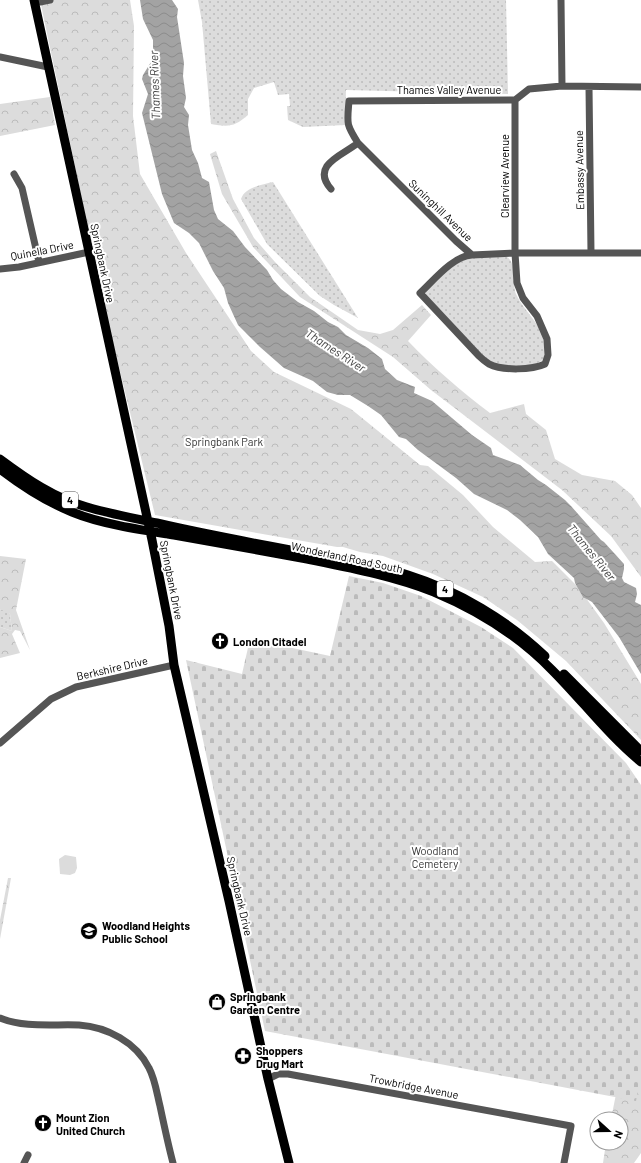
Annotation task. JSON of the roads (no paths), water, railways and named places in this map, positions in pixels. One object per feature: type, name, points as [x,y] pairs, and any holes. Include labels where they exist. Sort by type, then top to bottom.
[{"type":"main road","name":"Springbank Drive","points":[[34,1],[148,521],[169,626],[174,666],[229,901],[268,1079],[289,1163]]},
{"type":"main road","name":"Wonderland Road South","points":[[0,459],[30,481],[55,494],[86,507],[311,554],[353,561],[408,575],[436,585],[457,595],[500,620],[535,647],[641,751]]},
{"type":"main road","name":"Wonderland Road South","points":[[0,469],[30,490],[51,502],[87,517],[150,531],[365,571],[402,581],[446,597],[480,615],[530,650],[551,669],[617,739],[641,762]]},
{"type":"street","points":[[34,1],[40,2],[50,0]]},
{"type":"street","points":[[561,0],[562,86]]},
{"type":"street","points":[[0,57],[48,66]]},
{"type":"street","name":"Thames Valley Avenue","points":[[349,101],[515,100],[529,89],[562,86],[641,87]]},
{"type":"street","name":"Embassy Avenue","points":[[589,87],[591,253]]},
{"type":"street","name":"Clearview Avenue","points":[[472,255],[460,258],[452,263],[420,293],[479,356],[490,364],[503,368],[535,368],[545,364],[548,355],[547,338],[537,316],[523,298],[517,283],[515,253],[515,100]]},
{"type":"street","name":"Suninghill Avenue","points":[[349,101],[349,129],[358,143],[456,241],[472,255],[515,253],[641,253]]},
{"type":"street","points":[[331,189],[326,184],[324,171],[327,165],[336,157],[351,149],[358,143]]},
{"type":"street","points":[[14,174],[22,188],[39,262]]},
{"type":"street","name":"Quinella Drive","points":[[0,269],[89,252]]},
{"type":"street","name":"Berkshire Drive","points":[[0,743],[51,699],[76,687],[174,666]]},
{"type":"street","points":[[0,1018],[20,1023],[91,1026],[122,1038],[134,1048],[149,1068],[158,1098],[173,1163]]},
{"type":"street","name":"Trowbridge Avenue","points":[[268,1079],[278,1074],[288,1074],[571,1126],[564,1163]]},
{"type":"street","points":[[24,1163],[28,1155]]},
{"type":"water","name":"Thames River","points":[[140,0],[172,0],[178,9],[177,17],[184,63],[183,76],[186,98],[184,107],[189,115],[188,125],[192,150],[198,163],[202,178],[209,182],[214,210],[218,219],[233,231],[245,247],[267,270],[281,289],[328,322],[338,327],[346,335],[368,348],[382,359],[385,369],[397,380],[415,387],[414,393],[432,401],[472,435],[491,448],[493,455],[520,465],[571,506],[624,564],[622,578],[624,582],[636,588],[637,594],[635,602],[641,605],[641,674],[619,637],[592,602],[583,597],[575,583],[574,578],[548,554],[538,537],[520,520],[507,510],[474,494],[406,439],[399,437],[381,415],[368,406],[350,395],[338,395],[327,392],[313,381],[284,368],[238,325],[228,303],[224,288],[213,271],[199,243],[189,233],[174,223],[162,194],[142,113],[148,94],[142,79],[151,62],[153,40],[143,19]]},
{"type":"place","name":"London Citadel","points":[[220,641]]},
{"type":"place","name":"Woodland Heights Public School","points":[[89,931]]},
{"type":"place","name":"Springbank Garden Centre","points":[[217,1002]]},
{"type":"place","name":"Shoppers Drug Mart","points":[[243,1056]]},
{"type":"place","name":"Mount Zion United Church","points":[[43,1123]]},
{"type":"park label","name":"Springbank Park","points":[[224,441]]},
{"type":"park label","name":"Woodland Cemetery","points":[[435,856]]}]
